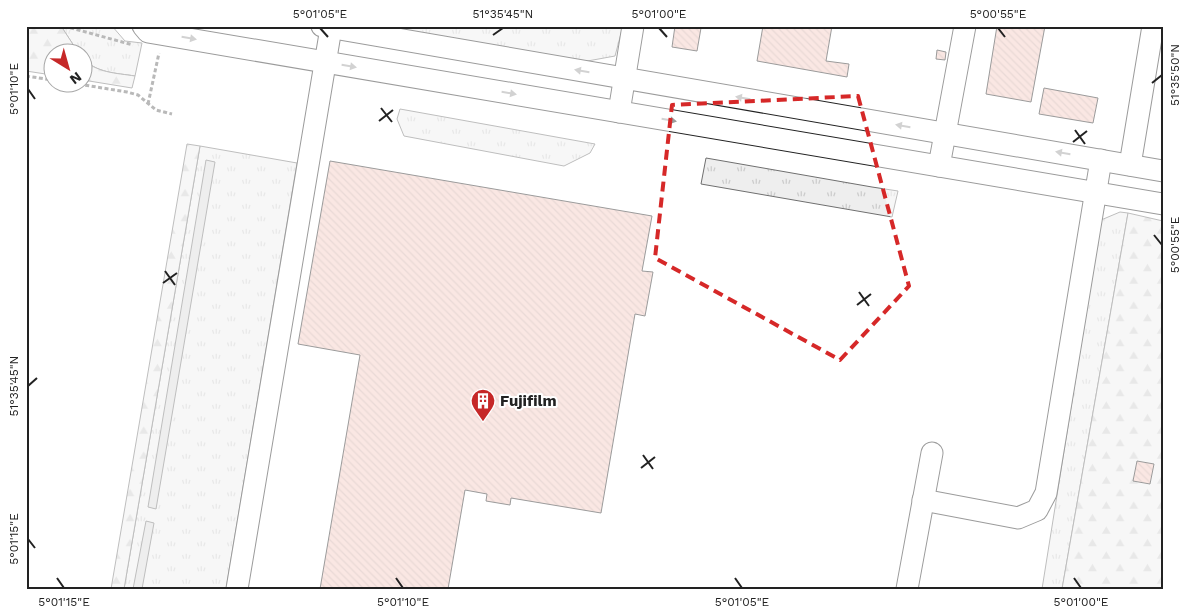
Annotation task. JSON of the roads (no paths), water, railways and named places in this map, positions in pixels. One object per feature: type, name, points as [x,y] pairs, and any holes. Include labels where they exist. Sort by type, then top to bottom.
[{"type":"lane","points":[[619,112],[633,26]]},
{"type":"lane","points":[[939,166],[964,26]]},
{"type":"lane","points":[[1130,165],[1154,26]]},
{"type":"lane","points":[[238,589],[325,62],[326,27],[1163,170]]},
{"type":"lane","points":[[143,37],[148,32],[1163,204]]},
{"type":"lane","points":[[923,500],[1018,518],[1037,510],[1046,493],[1101,160]]},
{"type":"lane","points":[[907,589],[932,453]]},
{"type":"place","name":"Fujifilm","points":[[483,422]]}]
